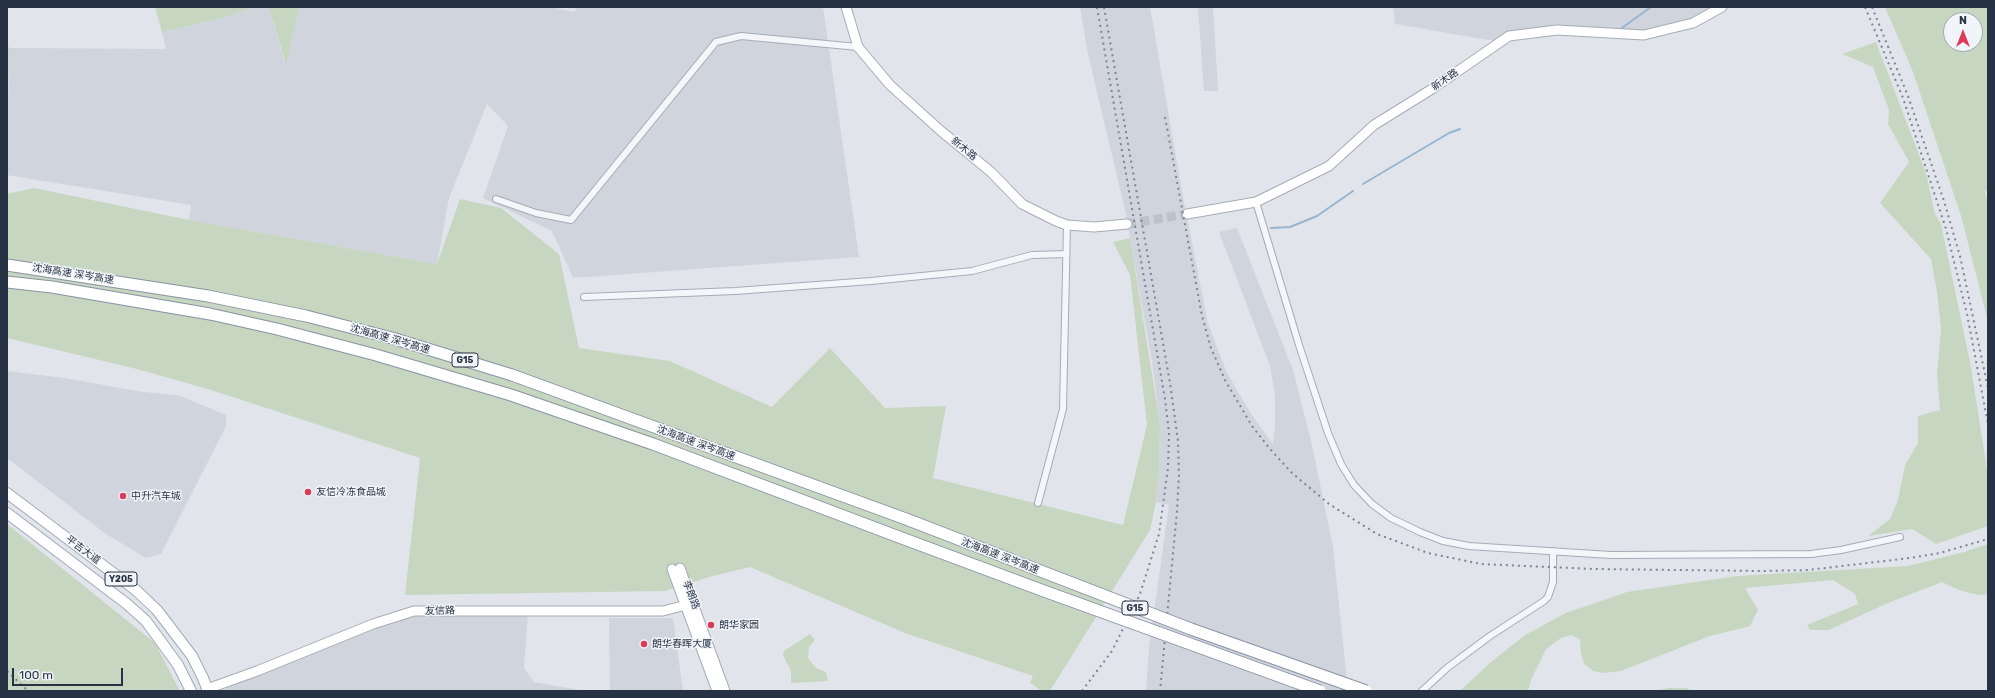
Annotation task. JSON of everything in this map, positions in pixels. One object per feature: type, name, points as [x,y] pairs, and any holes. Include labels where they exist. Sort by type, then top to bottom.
[{"type":"highway","name":"沈海高速 深岑高速","points":[[7,265],[208,296],[306,316],[392,338],[512,374],[906,519],[1191,629],[1366,691]]},
{"type":"highway","name":"沈海高速 深岑高速","points":[[7,283],[52,287],[210,314],[277,329],[376,355],[511,395],[653,444],[1044,592],[1320,691]]},
{"type":"main road","name":"平吉大道","points":[[7,493],[137,592],[157,610],[192,656],[207,688]]},
{"type":"main road","name":"平吉大道","points":[[7,513],[127,604],[146,621],[178,665],[191,691]]},
{"type":"street","name":"新木路","points":[[846,7],[858,47],[890,85],[941,131],[991,172],[1022,204],[1056,222],[1094,227],[1127,224]]},
{"type":"street","name":"新木路","points":[[1187,214],[1256,202],[1329,166],[1374,125],[1432,89],[1509,36],[1557,30],[1644,35],[1693,23],[1722,7]]},
{"type":"street","points":[[496,199],[536,213],[570,220],[595,192],[638,136],[677,92],[716,42],[741,36],[858,47]]},
{"type":"street","points":[[1256,202],[1328,433],[1341,464],[1354,485],[1372,504],[1391,518],[1420,532],[1444,541],[1468,546],[1650,556],[1811,554],[1841,550],[1900,537]]},
{"type":"street","points":[[1038,503],[1063,409],[1067,224]]},
{"type":"street","points":[[584,297],[735,291],[871,281],[972,271],[1032,255],[1066,254]]},
{"type":"street","points":[[1422,691],[1447,668],[1484,640],[1548,597],[1553,582],[1553,551]]},
{"type":"street","name":"李朗路","points":[[717,691],[684,602],[676,568],[725,691]]},
{"type":"street","name":"友信路","points":[[207,688],[257,671],[373,624],[414,611],[663,611],[684,602]]},
{"type":"shaded area","points":[[254,7],[269,7],[285,64],[299,7],[550,7],[575,12],[576,7],[823,7],[859,257],[573,278],[552,231],[483,198],[508,126],[487,104],[449,198],[437,264],[189,220],[191,205],[7,175],[9,48],[166,49],[162,32],[230,16]]},
{"type":"shaded area","points":[[1080,7],[1150,7],[1183,197],[1208,324],[1227,373],[1251,414],[1273,444],[1275,427],[1275,395],[1270,366],[1219,232],[1237,228],[1293,370],[1312,445],[1333,547],[1348,691],[1146,691],[1149,648],[1169,505],[1156,502],[1159,472],[1160,423],[1152,362],[1125,210],[1088,54]]},
{"type":"shaded area","points":[[1198,7],[1213,7],[1218,91],[1204,91]]},
{"type":"shaded area","points":[[1393,7],[1713,7],[1692,19],[1643,31],[1557,26],[1495,41],[1395,24]]},
{"type":"shaded area","name":"中升汽车城","points":[[7,371],[64,378],[143,392],[178,395],[226,415],[226,426],[161,554],[146,558],[106,534],[7,458]]},
{"type":"shaded area","points":[[415,611],[528,613],[524,668],[534,682],[586,691],[226,691],[227,682]]},
{"type":"shaded area","points":[[609,618],[673,618],[683,691],[610,691]]},
{"type":"green space","points":[[155,7],[254,7],[230,16],[162,32]]},
{"type":"green space","points":[[269,7],[299,7],[286,65]]},
{"type":"green space","points":[[1885,7],[1988,7],[1988,191],[1985,191],[1988,204],[1988,322],[1962,219],[1913,72]]},
{"type":"green space","points":[[1876,42],[1926,173],[1935,214],[1941,224],[1971,367],[1988,477],[1988,526],[1936,544],[1912,529],[1868,536],[1890,519],[1898,500],[1905,465],[1918,443],[1918,416],[1940,410],[1937,374],[1941,329],[1937,292],[1931,259],[1880,203],[1909,162],[1888,124],[1889,110],[1873,67],[1842,54]]},
{"type":"green space","points":[[7,44],[9,48],[7,132]]},
{"type":"green space","points":[[34,188],[189,220],[437,264],[460,199],[501,208],[559,254],[579,348],[670,361],[772,407],[830,348],[885,408],[946,406],[933,478],[1123,525],[1147,425],[1130,275],[1113,242],[1130,238],[1160,423],[1159,472],[1156,502],[1150,530],[1050,691],[1042,691],[1030,683],[1033,676],[905,633],[750,567],[709,577],[665,591],[405,595],[420,458],[211,390],[137,369],[7,338],[7,194]]},
{"type":"green space","points":[[7,524],[155,643],[180,691],[7,691]]},
{"type":"green space","points":[[1988,544],[1988,594],[1978,595],[1959,590],[1942,582],[1888,603],[1829,630],[1810,630],[1807,625],[1858,604],[1855,594],[1833,580],[1745,588],[1758,610],[1750,626],[1710,636],[1621,671],[1603,673],[1593,671],[1584,664],[1581,653],[1580,639],[1571,635],[1561,638],[1546,649],[1531,680],[1528,691],[1460,691],[1491,662],[1525,635],[1566,613],[1627,592],[1737,576],[1908,566],[1964,552]]},
{"type":"green space","points":[[810,634],[815,640],[809,647],[808,658],[816,668],[826,672],[828,681],[791,683],[791,671],[783,655],[784,651]]},
{"type":"green space","points":[[1669,688],[1687,688],[1691,691],[1654,691]]},
{"type":"waterway","points":[[1619,30],[1651,7]]},
{"type":"waterway","points":[[1363,184],[1449,133],[1460,129]]},
{"type":"waterway","points":[[1271,228],[1290,227],[1317,216],[1353,191]]},
{"type":"tunnel","points":[[1127,224],[1187,214]]},
{"type":"railway","points":[[1082,691],[1112,651],[1140,594],[1159,534],[1168,468],[1169,433],[1165,399],[1097,7]]},
{"type":"railway","points":[[1104,7],[1170,383],[1178,441],[1179,475],[1177,511],[1160,691]]},
{"type":"railway","points":[[1865,7],[1903,98],[1946,229],[1967,314],[1988,424]]},
{"type":"railway","points":[[1872,7],[1908,96],[1944,201],[1960,256],[1988,388]]},
{"type":"railway","points":[[1165,117],[1202,316],[1211,348],[1225,380],[1252,426],[1292,473],[1329,504],[1377,534],[1428,553],[1481,564],[1594,569],[1762,571],[1808,570],[1910,558],[1940,553],[1988,539]]},
{"type":"railway","points":[[7,671],[28,691]]},
{"type":"place","name":"友信冷冻食品城","points":[[308,492]]},
{"type":"place","name":"中升汽车城","points":[[123,496]]},
{"type":"place","name":"朗华家园","points":[[711,625]]},
{"type":"place","name":"朗华春晖大厦","points":[[644,644]]}]
